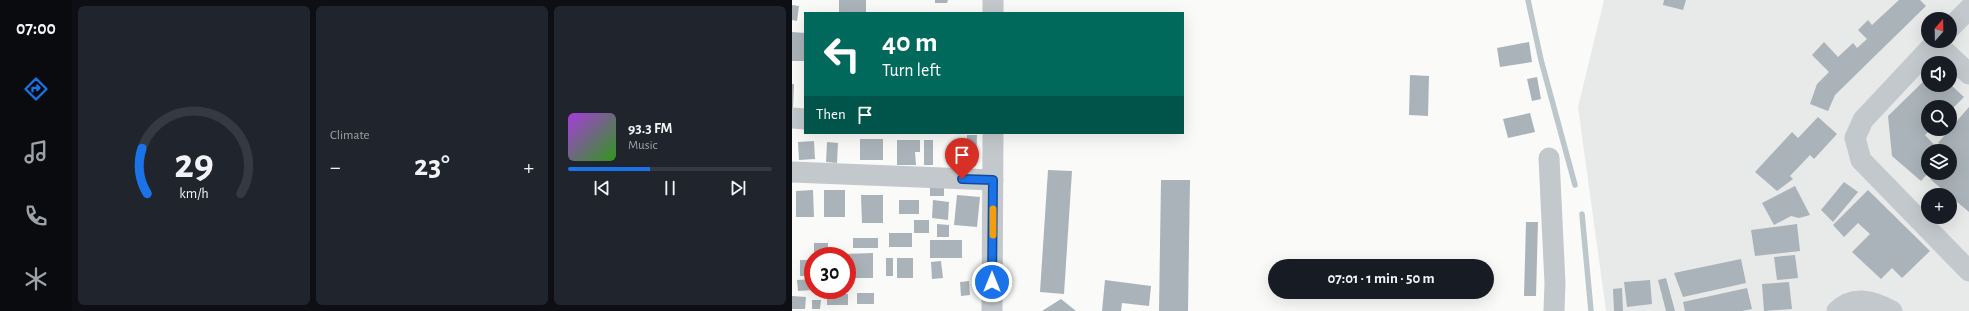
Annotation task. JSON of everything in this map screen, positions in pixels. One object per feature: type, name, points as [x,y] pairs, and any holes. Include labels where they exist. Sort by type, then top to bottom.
[{"type":"street","points":[[993,0],[993,12]]},
{"type":"street","points":[[1957,21],[1969,9]]},
{"type":"street","points":[[1931,48],[1863,120],[1855,138],[1860,160],[1969,271]]},
{"type":"street","points":[[1949,48],[1969,74]]},
{"type":"street","points":[[792,118],[804,119]]},
{"type":"street","points":[[992,311],[993,134]]},
{"type":"street","points":[[1549,158],[1555,283],[1554,311]]},
{"type":"street","points":[[792,172],[993,180]]},
{"type":"street","points":[[1837,311],[1844,304],[1864,301],[1880,305],[1892,311]]},
{"type":"shaded area","points":[[1604,0],[1969,0],[1969,311],[1606,311],[1578,107]]},
{"type":"building","points":[[839,0],[866,0],[866,12],[839,12]]},
{"type":"building","points":[[935,0],[948,0],[947,3],[935,3]]},
{"type":"building","points":[[1664,0],[1686,0],[1683,10],[1663,5]]},
{"type":"building","points":[[1899,0],[1920,0],[1926,6],[1835,95],[1828,111],[1810,104],[1817,84],[1829,72],[1812,55],[1824,42],[1838,57],[1853,43],[1857,48],[1867,39],[1858,30],[1868,20],[1872,25]]},
{"type":"building","points":[[792,5],[799,6],[797,21],[792,20]]},
{"type":"building","points":[[792,32],[804,33],[804,61],[792,61]]},
{"type":"building","points":[[1529,42],[1532,62],[1500,67],[1497,48]]},
{"type":"building","points":[[1410,75],[1429,76],[1428,116],[1409,115]]},
{"type":"building","points":[[1537,77],[1541,99],[1532,101],[1527,79]]},
{"type":"building","points":[[792,84],[794,84],[793,108],[792,108]]},
{"type":"building","points":[[1921,84],[1921,92],[1957,92],[1957,91],[1964,97],[1957,104],[1957,100],[1921,100],[1921,136],[1926,136],[1933,144],[1921,144],[1921,181],[1892,156],[1888,116]]},
{"type":"building","points":[[1969,107],[1969,212],[1957,202],[1957,188],[1941,188],[1931,180],[1957,180],[1957,144],[1938,143],[1944,136],[1957,136],[1957,121]]},
{"type":"building","points":[[1530,113],[1535,132],[1508,138],[1503,119]]},
{"type":"building","points":[[1818,117],[1837,134],[1814,159],[1810,155],[1790,176],[1793,179],[1777,191],[1755,172],[1792,132],[1798,138]]},
{"type":"building","points":[[967,135],[977,135],[976,166],[966,165]]},
{"type":"building","points":[[860,139],[883,139],[883,160],[860,160]]},
{"type":"building","points":[[897,140],[920,140],[920,152],[915,152],[916,165],[897,165]]},
{"type":"building","points":[[924,140],[933,140],[933,165],[924,165]]},
{"type":"building","points":[[814,141],[815,159],[799,160],[798,142]]},
{"type":"building","points":[[827,142],[838,143],[837,163],[826,162]]},
{"type":"building","points":[[1048,170],[1072,171],[1064,294],[1040,292]]},
{"type":"building","points":[[1161,180],[1190,180],[1188,311],[1159,311]]},
{"type":"building","points":[[1844,182],[1858,192],[1833,222],[1821,210]]},
{"type":"building","points":[[930,184],[944,184],[944,196],[930,196]]},
{"type":"building","points":[[1795,186],[1810,215],[1799,218],[1791,216],[1774,225],[1762,203]]},
{"type":"building","points":[[813,190],[814,217],[796,217],[796,191]]},
{"type":"building","points":[[824,190],[845,190],[845,217],[824,217]]},
{"type":"building","points":[[1868,190],[1930,251],[1902,278],[1892,268],[1881,279],[1852,252],[1870,234],[1858,223],[1844,237],[1833,225]]},
{"type":"building","points":[[861,195],[883,195],[883,223],[862,223]]},
{"type":"building","points":[[957,195],[980,197],[977,227],[954,225]]},
{"type":"building","points":[[899,200],[919,200],[919,214],[899,214]]},
{"type":"building","points":[[933,200],[949,202],[948,220],[932,218]]},
{"type":"building","points":[[914,220],[929,220],[929,233],[914,233]]},
{"type":"building","points":[[1526,222],[1538,222],[1536,296],[1524,296]]},
{"type":"building","points":[[937,224],[949,225],[949,237],[937,237]]},
{"type":"building","points":[[1797,224],[1800,251],[1755,256],[1751,230]]},
{"type":"building","points":[[889,233],[912,233],[912,247],[889,247]]},
{"type":"building","points":[[853,238],[878,238],[878,248],[853,247]]},
{"type":"building","points":[[930,240],[962,240],[962,258],[930,258]]},
{"type":"building","points":[[814,243],[828,243],[828,247],[814,247]]},
{"type":"building","points":[[873,253],[873,278],[856,278],[856,254]]},
{"type":"building","points":[[1795,255],[1798,278],[1777,280],[1774,257]]},
{"type":"building","points":[[886,258],[893,258],[893,276],[886,276]]},
{"type":"building","points":[[897,258],[913,258],[913,278],[897,278]]},
{"type":"building","points":[[1741,259],[1746,283],[1683,297],[1674,273]]},
{"type":"building","points":[[800,260],[804,260],[804,276],[800,276]]},
{"type":"building","points":[[941,261],[943,278],[932,279],[931,262]]},
{"type":"building","points":[[1666,278],[1675,311],[1666,311],[1658,280]]},
{"type":"building","points":[[797,280],[804,280],[804,291],[798,291]]},
{"type":"building","points":[[1105,280],[1151,286],[1149,306],[1122,303],[1121,311],[1102,311]]},
{"type":"building","points":[[1650,280],[1652,304],[1627,307],[1624,282]]},
{"type":"building","points":[[969,281],[970,295],[961,296],[960,282]]},
{"type":"building","points":[[1789,282],[1792,309],[1764,311],[1762,284]]},
{"type":"building","points":[[1622,288],[1623,311],[1614,311],[1613,289]]},
{"type":"building","points":[[1747,288],[1752,309],[1742,311],[1685,311],[1683,302]]},
{"type":"building","points":[[857,293],[874,293],[874,304],[857,304]]},
{"type":"building","points":[[792,296],[804,297],[804,299],[806,299],[805,309],[792,309]]},
{"type":"building","points":[[827,299],[848,299],[848,305],[827,305]]},
{"type":"building","points":[[1061,299],[1076,311],[1042,311]]},
{"type":"building","points":[[812,300],[821,300],[820,309],[812,309]]},
{"type":"waterway","points":[[1528,0],[1541,60],[1575,185]]},
{"type":"waterway","points":[[1582,214],[1591,311]]},
{"type":"slow traffic","points":[[993,209],[993,235]]},
{"type":"route","points":[[962,179],[993,180],[992,282]]}]
